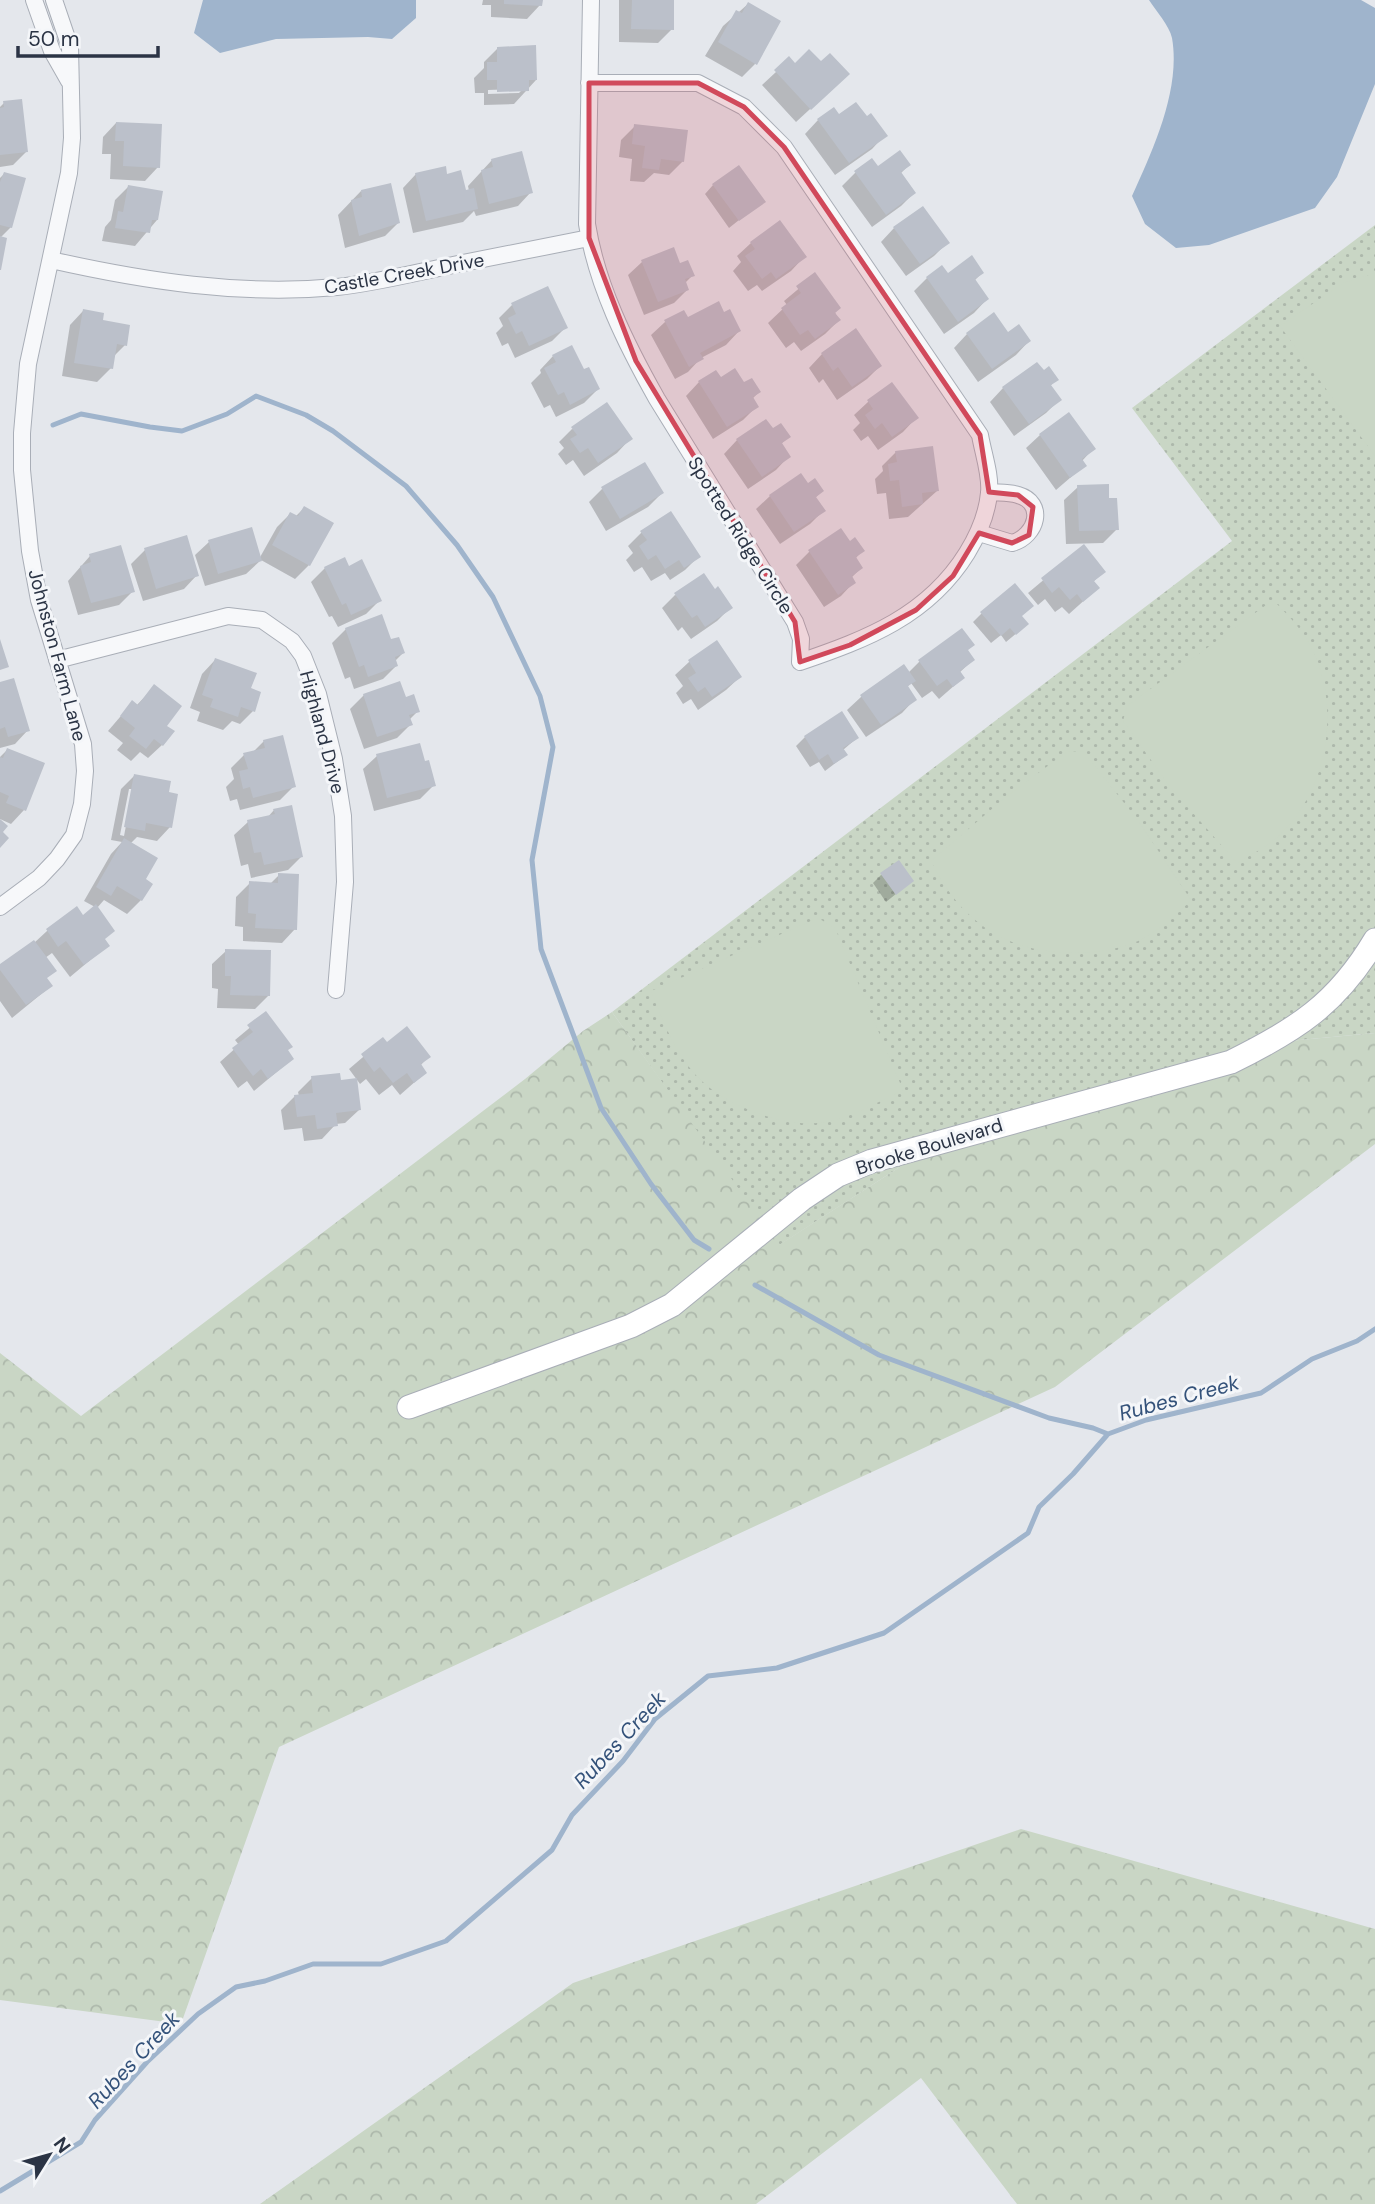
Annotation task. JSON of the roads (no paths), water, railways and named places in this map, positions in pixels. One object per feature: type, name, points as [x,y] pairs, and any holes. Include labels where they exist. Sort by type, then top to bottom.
[{"type":"street","name":"Johnston Farm Lane","points":[[34,0],[52,51],[69,81]]},
{"type":"street","name":"Johnston Farm Lane","points":[[0,907],[39,878],[74,835],[82,804],[85,771],[83,744],[39,600],[30,551],[22,470],[28,364],[69,173],[72,138],[70,47],[54,0]]},
{"type":"street","name":"Spotted Ridge Circle","points":[[589,83],[698,83],[744,107],[784,147],[980,435],[989,492],[979,533],[953,576],[916,610],[850,645],[800,662],[801,639],[795,622],[636,361],[605,290],[587,224],[589,83],[591,0]]},
{"type":"street","name":"Castle Creek Drive","points":[[51,260],[125,276],[194,285],[270,289],[337,287],[391,279],[589,238]]},
{"type":"street","points":[[979,533],[1012,543],[1029,535],[1034,526],[1033,507],[1027,499],[1018,495],[989,492]]},
{"type":"street","name":"Highland Drive","points":[[57,660],[228,616],[262,620],[292,641],[303,656],[318,694],[334,759],[344,816],[345,883],[336,990]]},
{"type":"street","name":"Brooke Boulevard","points":[[409,1407],[631,1326],[672,1305],[802,1199],[838,1175],[872,1161],[1231,1062],[1281,1038],[1323,1007],[1353,972],[1375,940]]},
{"type":"water","points":[[203,0],[416,0],[416,18],[392,39],[276,39],[220,53],[194,33]]},
{"type":"water","points":[[1149,0],[1361,0],[1375,8],[1375,84],[1337,177],[1315,208],[1209,245],[1176,248],[1145,224],[1132,196],[1163,119],[1169,98],[1174,58],[1170,33]]},
{"type":"waterway","points":[[53,425],[81,414],[182,431],[227,414],[256,396],[306,415],[333,431],[406,486],[457,545],[493,597],[540,696],[553,747],[532,860],[541,949],[601,1108],[651,1184],[694,1240],[709,1249]]},
{"type":"waterway","points":[[755,1285],[879,1355],[1049,1418],[1108,1434]]},
{"type":"waterway","name":"Rubes Creek","points":[[0,2191],[81,2142],[95,2120],[147,2062],[198,2014],[236,1987],[265,1981],[313,1964],[381,1964],[446,1941],[552,1850],[572,1815],[623,1761],[655,1719],[708,1676],[777,1668],[884,1633],[1028,1533],[1039,1507],[1108,1434],[1146,1420],[1261,1393],[1312,1359],[1357,1341],[1375,1329]]}]
